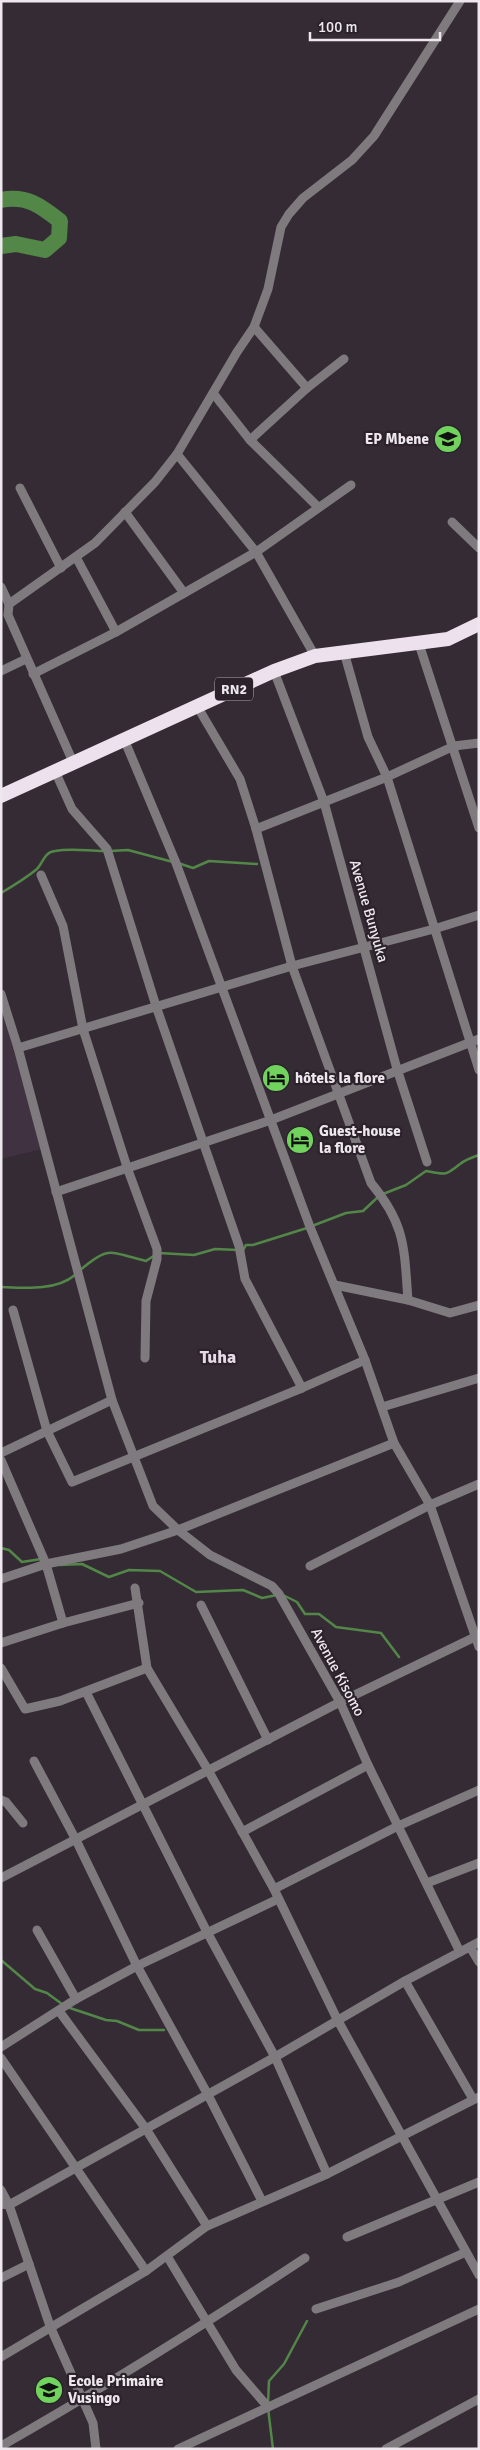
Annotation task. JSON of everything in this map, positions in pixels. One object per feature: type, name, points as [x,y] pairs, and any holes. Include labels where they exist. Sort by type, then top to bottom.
[{"type":"highway","name":"RN2","points":[[1,796],[274,671],[316,656],[448,639],[479,624]]},
{"type":"street","points":[[9,604],[95,543],[155,482],[177,454],[254,327],[268,289],[281,227],[289,214],[303,198],[352,160],[374,136],[460,1]]},
{"type":"street","points":[[254,327],[307,388]]},
{"type":"street","points":[[250,440],[307,388],[344,359]]},
{"type":"street","points":[[213,393],[250,440],[318,507]]},
{"type":"street","points":[[177,454],[256,552],[316,656]]},
{"type":"street","points":[[33,674],[116,632],[256,552],[351,485]]},
{"type":"street","points":[[20,488],[61,568]]},
{"type":"street","points":[[125,512],[184,594]]},
{"type":"street","points":[[452,522],[479,548]]},
{"type":"street","points":[[76,557],[116,632]]},
{"type":"street","points":[[1,587],[9,604],[8,615],[26,659],[73,762]]},
{"type":"street","points":[[419,644],[454,746],[479,828]]},
{"type":"street","points":[[344,652],[368,737],[387,776],[479,1070]]},
{"type":"street","points":[[1,671],[26,659]]},
{"type":"street","name":"Avenue Bunyuka","points":[[274,671],[324,802],[397,1069],[427,1162]]},
{"type":"street","points":[[197,706],[240,779],[256,829],[292,966],[371,1183],[393,1214],[403,1238],[408,1300]]},
{"type":"street","points":[[124,739],[176,862],[310,1227],[365,1360],[394,1443],[430,1505],[477,1636],[479,1647]]},
{"type":"street","points":[[256,829],[387,776],[454,746],[479,743]]},
{"type":"street","points":[[55,771],[72,809],[107,851],[156,1006],[205,1143],[239,1250],[245,1279],[302,1388]]},
{"type":"street","points":[[41,875],[63,926],[83,1029],[128,1170],[157,1249],[157,1258],[146,1302],[145,1358]]},
{"type":"street","points":[[18,1048],[292,966],[365,948],[479,915]]},
{"type":"street","name":"Avenue Kisomo","points":[[1,994],[18,1048],[112,1400],[153,1506],[178,1530],[210,1555],[276,1590],[340,1702],[368,1765],[460,1952]]},
{"type":"street","points":[[56,1192],[128,1170],[271,1120],[397,1069],[469,1041],[479,1039]]},
{"type":"street","points":[[335,1285],[408,1300],[450,1313],[479,1305]]},
{"type":"street","points":[[13,1310],[47,1431],[72,1482],[302,1388],[365,1360]]},
{"type":"street","points":[[382,1408],[479,1378]]},
{"type":"street","points":[[1,1453],[112,1400]]},
{"type":"street","points":[[1,1579],[46,1564],[121,1548],[178,1530],[394,1443]]},
{"type":"street","points":[[1,1460],[46,1564],[63,1622]]},
{"type":"street","points":[[310,1566],[430,1505],[479,1484]]},
{"type":"street","points":[[135,1588],[139,1603],[147,1668],[208,1770],[274,1890],[337,2020],[479,2275]]},
{"type":"street","points":[[1,1643],[63,1622],[139,1603]]},
{"type":"street","points":[[201,1605],[268,1740]]},
{"type":"street","points":[[1,1878],[340,1702],[477,1636]]},
{"type":"street","points":[[1,1668],[25,1709],[86,1692],[147,1668]]},
{"type":"street","points":[[86,1692],[207,1932],[275,2057],[327,2174]]},
{"type":"street","points":[[34,1761],[76,1840],[137,1966],[208,2095],[262,2200]]},
{"type":"street","points":[[242,1832],[368,1765]]},
{"type":"street","points":[[274,1890],[398,1826],[479,1790]]},
{"type":"street","points":[[1,1800],[6,1802],[24,1823]]},
{"type":"street","points":[[426,1883],[479,1863]]},
{"type":"street","points":[[1,2047],[76,1999],[137,1966],[278,1899]]},
{"type":"street","points":[[37,1930],[76,1999]]},
{"type":"street","points":[[5,2205],[208,2095],[404,1981],[475,1944],[479,1962]]},
{"type":"street","points":[[1,2357],[146,2270],[207,2226],[262,2200],[327,2174],[476,2098],[404,1981]]},
{"type":"street","points":[[60,2011],[146,2129],[207,2226]]},
{"type":"street","points":[[1,2058],[78,2167],[146,2270]]},
{"type":"street","points":[[347,2237],[479,2182]]},
{"type":"street","points":[[1,2190],[50,2326],[93,2423],[96,2449]]},
{"type":"street","points":[[316,2309],[399,2282],[466,2252]]},
{"type":"street","points":[[167,2256],[206,2324],[236,2370],[268,2407]]},
{"type":"street","points":[[1,2446],[84,2399],[206,2324],[304,2258]]},
{"type":"street","points":[[1,2278],[29,2264]]},
{"type":"street","points":[[178,2449],[479,2308]]},
{"type":"street","points":[[386,2449],[479,2399]]},
{"type":"shaded area","points":[[1,1006],[42,1149],[1,1159]]},
{"type":"waterway","points":[[1,200],[26,200],[40,206],[60,221],[59,238],[45,250],[16,244],[1,246]]},
{"type":"waterway","points":[[1,893],[37,869],[48,853],[61,850],[104,851]]},
{"type":"waterway","points":[[110,851],[128,850],[173,862]]},
{"type":"waterway","points":[[178,863],[193,868],[209,861],[257,864]]},
{"type":"waterway","points":[[383,1194],[406,1185],[426,1171],[445,1174],[464,1161],[479,1155]]},
{"type":"waterway","points":[[312,1226],[346,1213],[363,1211],[378,1197]]},
{"type":"waterway","points":[[243,1250],[246,1245],[253,1245],[307,1228]]},
{"type":"waterway","points":[[159,1253],[194,1255],[215,1249],[238,1250]]},
{"type":"waterway","points":[[79,1271],[104,1254],[116,1253],[146,1261],[155,1255]]},
{"type":"waterway","points":[[1,1287],[30,1288],[49,1286],[59,1284],[75,1275]]},
{"type":"waterway","points":[[1,1548],[9,1550],[22,1562],[41,1559]]},
{"type":"waterway","points":[[60,1565],[82,1564],[109,1577],[129,1570],[160,1571],[196,1592],[243,1590],[262,1598],[277,1595]]},
{"type":"waterway","points":[[283,1595],[297,1602],[305,1614],[319,1614],[336,1627],[381,1633],[399,1657]]},
{"type":"waterway","points":[[1,1960],[35,1989],[47,1993],[62,2004]]},
{"type":"waterway","points":[[67,2007],[106,2020],[117,2021],[139,2030],[164,2030]]},
{"type":"waterway","points":[[268,2403],[269,2381],[284,2364],[307,2321]]},
{"type":"waterway","points":[[268,2408],[273,2449]]},
{"type":"place","name":"EP Mbene","points":[[448,439]]},
{"type":"place","name":"hôtels la flore","points":[[276,1078]]},
{"type":"place","name":"Guest-house la flore","points":[[300,1140]]},
{"type":"place","name":"Ecole Primaire Vusingo","points":[[49,2390]]},
{"type":"district","name":"Tuha","points":[[218,1357]]}]
